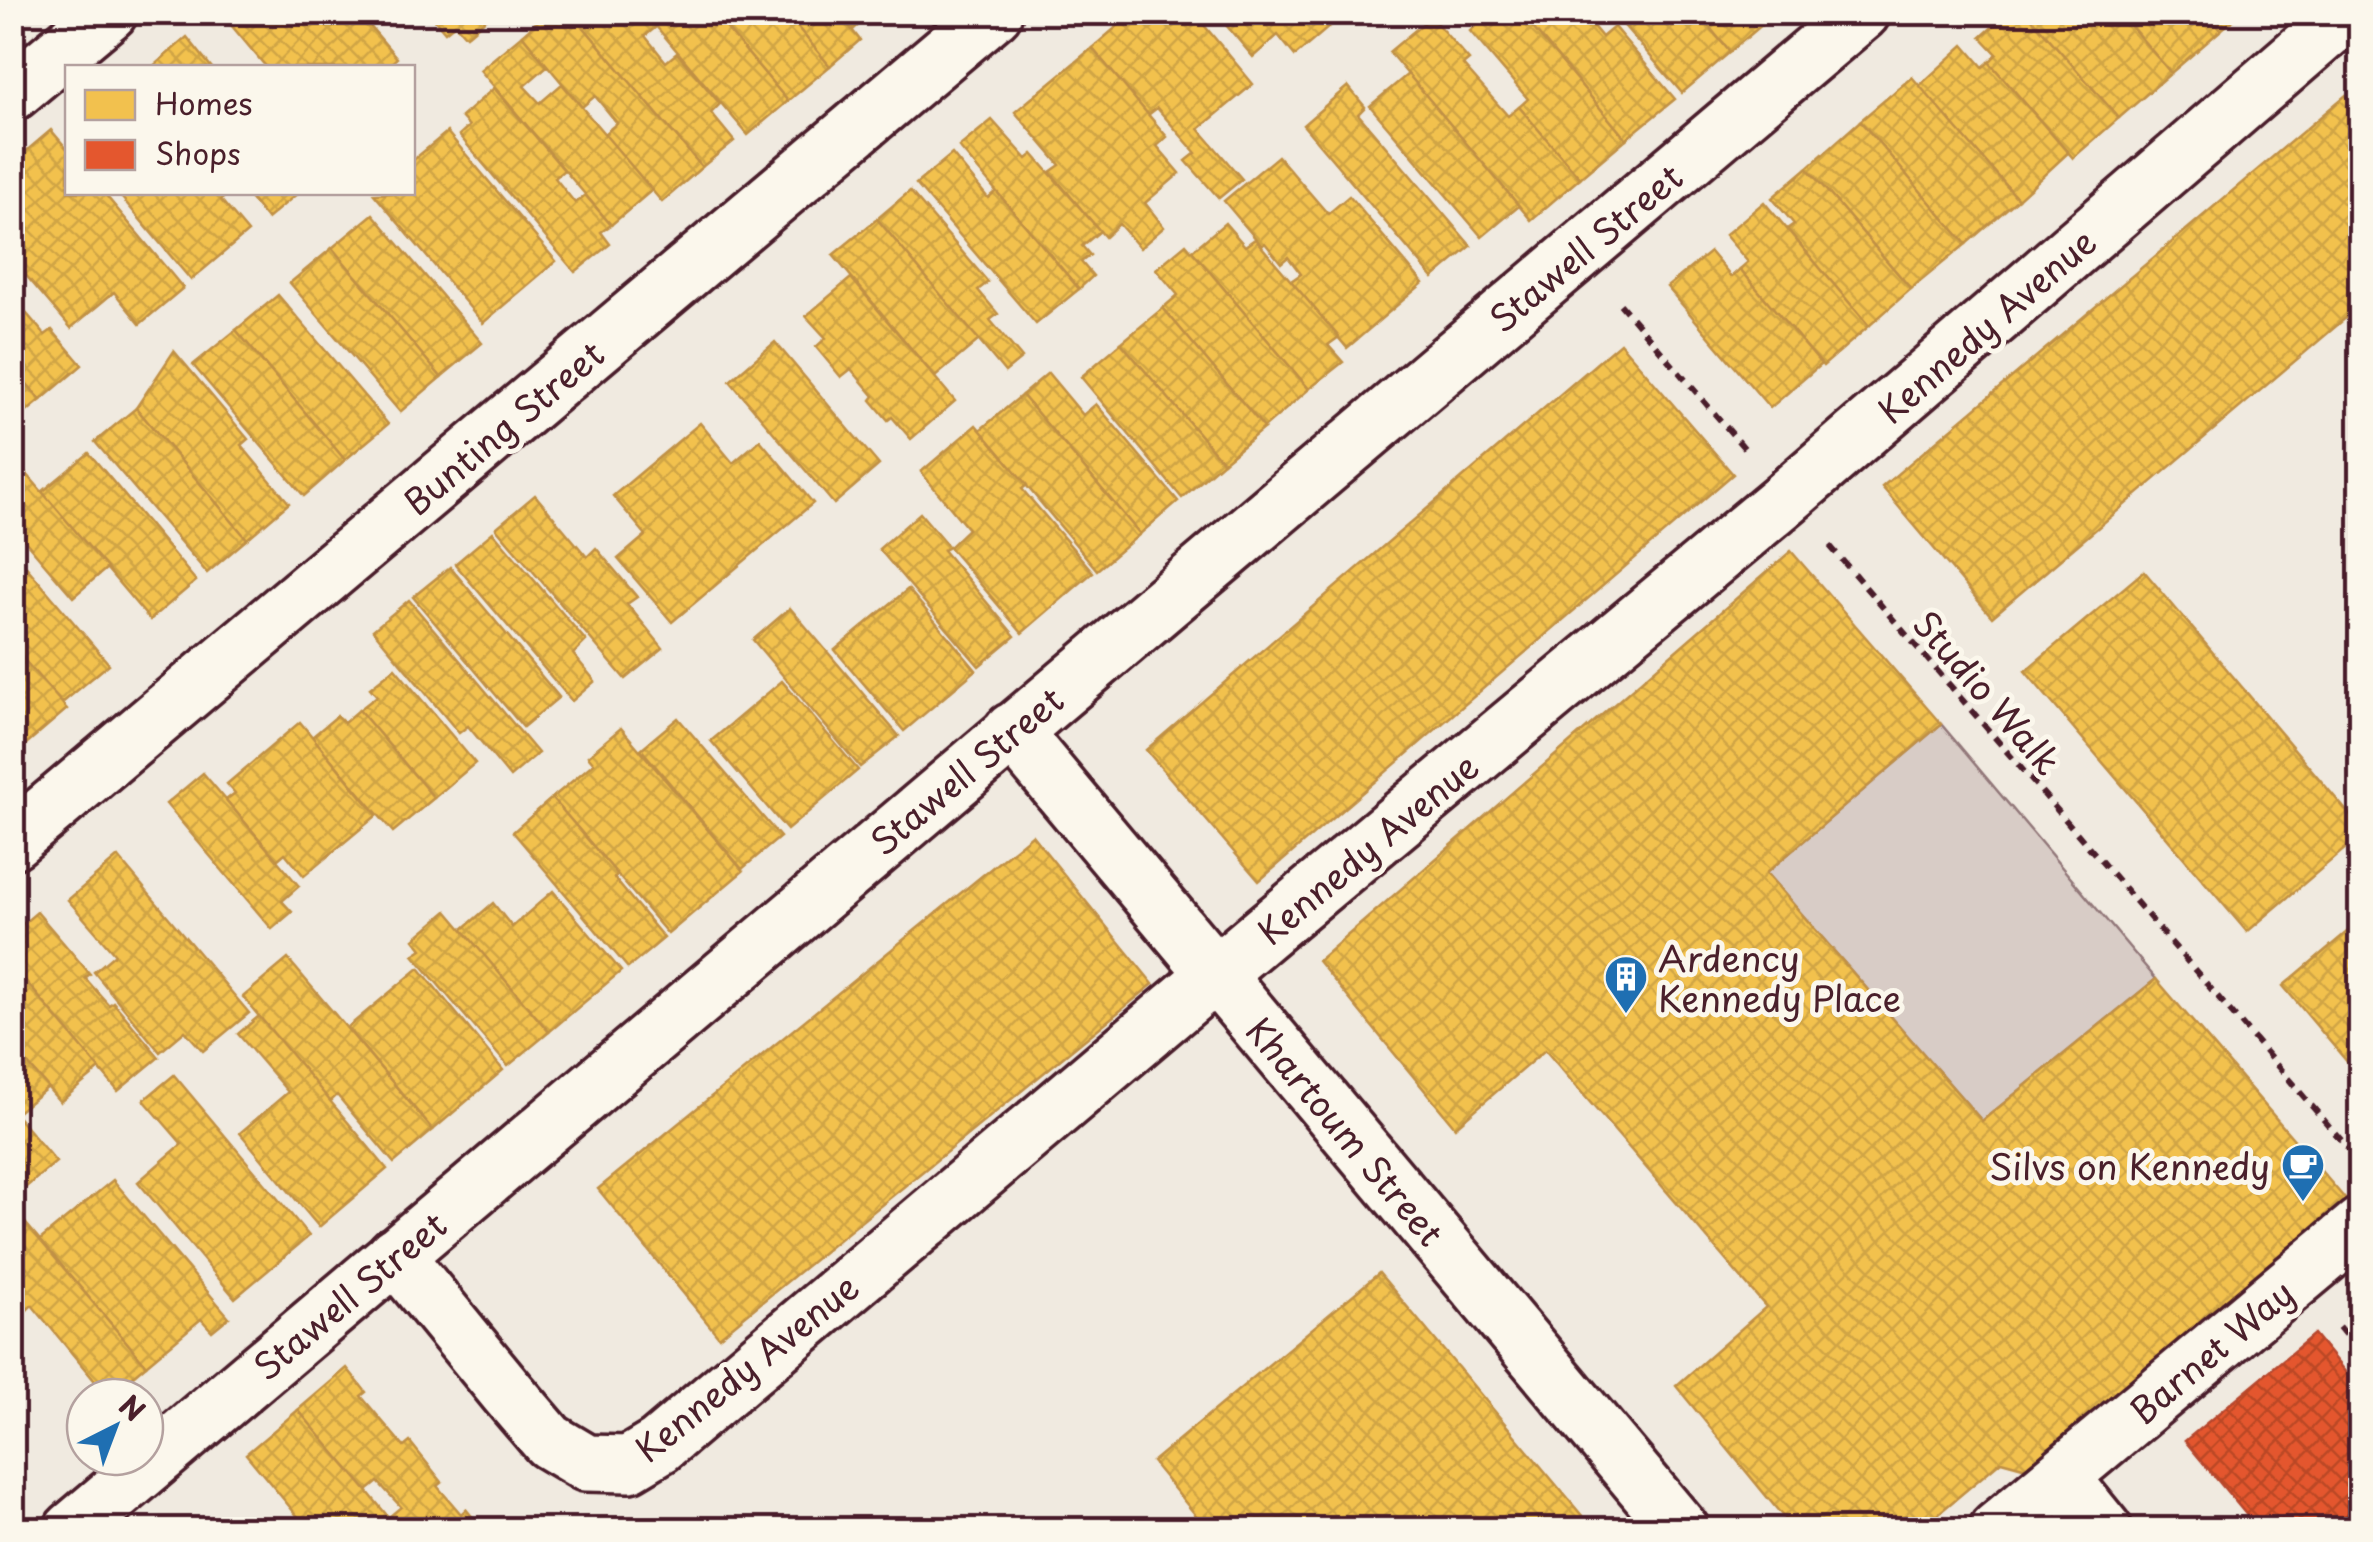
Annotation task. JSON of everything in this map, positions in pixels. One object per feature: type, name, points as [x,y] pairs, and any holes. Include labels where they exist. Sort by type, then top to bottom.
[{"type":"street","points":[[12,93],[110,12]]},
{"type":"street","name":"Bunting Street","points":[[12,841],[994,12]]},
{"type":"street","name":"Stawell Street","points":[[72,1530],[1862,12]]},
{"type":"street","name":"Kennedy Avenue","points":[[395,1255],[550,1441],[586,1462],[629,1464],[659,1446],[1214,975],[1787,497],[2348,12]]},
{"type":"street","name":"Khartoum Street","points":[[1012,731],[1681,1530]]},
{"type":"street","name":"Barnet Way","points":[[1998,1530],[2360,1226]]},
{"type":"street","points":[[2061,1478],[2104,1530]]},
{"type":"path","name":"Studio Walk","points":[[1577,254],[2360,1162]]},
{"type":"shaded area","points":[[1941,724],[2156,979],[1982,1121],[1766,873]]},
{"type":"building: Homes","points":[[358,12],[397,58],[389,65],[264,65],[221,13]]},
{"type":"building: Homes","points":[[428,12],[494,12],[466,36],[455,24],[445,32]]},
{"type":"building: Homes","points":[[548,12],[571,12],[702,167],[662,202],[604,134],[617,123],[595,96],[582,107],[522,35]]},
{"type":"building: Homes","points":[[571,12],[644,12],[656,27],[645,36],[666,62],[677,53],[720,104],[711,113],[734,141],[702,167]]},
{"type":"building: Homes","points":[[644,12],[713,12],[788,101],[748,135]]},
{"type":"building: Homes","points":[[713,12],[785,12],[830,66],[788,101]]},
{"type":"building: Homes","points":[[785,12],[838,12],[860,40],[830,66]]},
{"type":"building: Homes","points":[[838,12],[873,12],[853,30]]},
{"type":"building: Homes","points":[[1134,12],[1193,12],[1253,84],[1199,129],[1242,179],[1219,198],[1186,161],[1196,153],[1157,108],[1148,115],[1092,48]]},
{"type":"building: Homes","points":[[1215,12],[1343,15],[1295,56],[1278,35],[1253,57]]},
{"type":"building: Homes","points":[[1478,12],[1520,12],[1626,139],[1580,178],[1519,107],[1528,99],[1470,31],[1483,19]]},
{"type":"building: Homes","points":[[1520,12],[1581,12],[1602,37],[1614,27],[1675,99],[1626,139]]},
{"type":"building: Homes","points":[[1632,12],[1697,12],[1730,52],[1682,93],[1621,22]]},
{"type":"building: Homes","points":[[1697,12],[1777,12],[1730,52]]},
{"type":"building: Homes","points":[[2009,12],[2026,12],[2119,118],[2073,158],[1989,62],[1997,54],[1981,37]]},
{"type":"building: Homes","points":[[2026,12],[2119,12],[2171,73],[2119,118]]},
{"type":"building: Homes","points":[[2119,12],[2207,12],[2221,30],[2171,73]]},
{"type":"building: Homes","points":[[2207,12],[2243,12],[2221,30]]},
{"type":"building: Homes","points":[[1431,17],[1469,60],[1463,65],[1508,116],[1519,107],[1580,178],[1531,220],[1389,52]]},
{"type":"building: Homes","points":[[522,35],[547,66],[524,86],[540,103],[562,84],[652,190],[611,225],[480,70]]},
{"type":"building: Homes","points":[[187,37],[210,65],[154,65]]},
{"type":"building: Homes","points":[[1964,45],[1983,67],[1989,62],[2068,153],[2018,199],[1919,86]]},
{"type":"building: Homes","points":[[1092,48],[1167,137],[1157,146],[1180,173],[1145,203],[1164,227],[1140,248],[1119,224],[1105,237],[1050,172],[1060,165],[1015,112]]},
{"type":"building: Homes","points":[[1408,74],[1519,206],[1482,237],[1370,106]]},
{"type":"building: Homes","points":[[1912,77],[2018,199],[1966,244],[1860,121]]},
{"type":"building: Homes","points":[[1348,86],[1365,107],[1358,114],[1471,246],[1433,278],[1303,125]]},
{"type":"building: Homes","points":[[494,88],[564,170],[555,178],[575,203],[585,195],[611,225],[601,232],[610,244],[575,272],[459,135],[469,126],[461,117]]},
{"type":"building: Homes","points":[[2346,95],[2360,113],[2360,306],[1992,617],[1882,487]]},
{"type":"building: Homes","points":[[992,120],[1027,159],[1033,154],[1100,231],[1082,246],[1090,255],[1081,262],[1093,276],[1079,289],[959,147]]},
{"type":"building: Homes","points":[[1860,121],[1966,244],[1911,289],[1807,168]]},
{"type":"building: Homes","points":[[51,130],[65,146],[65,195],[106,195],[183,288],[140,324],[114,292],[71,328],[12,259],[12,199],[25,188],[12,173],[12,163]]},
{"type":"building: Homes","points":[[447,132],[556,261],[483,323],[375,195],[415,195],[415,159]]},
{"type":"building: Homes","points":[[952,154],[988,198],[996,191],[1079,289],[1036,324],[916,184]]},
{"type":"building: Homes","points":[[1278,156],[1328,214],[1349,196],[1423,283],[1347,348],[1291,281],[1301,274],[1288,257],[1281,263],[1224,201]]},
{"type":"building: Homes","points":[[1807,168],[1911,289],[1869,326],[1787,229],[1794,224],[1772,198]]},
{"type":"building: Homes","points":[[910,191],[988,282],[978,290],[998,314],[990,320],[1022,358],[1005,372],[877,219]]},
{"type":"building: Homes","points":[[120,195],[226,195],[221,200],[248,232],[191,280]]},
{"type":"building: Homes","points":[[247,195],[296,195],[267,219]]},
{"type":"building: Homes","points":[[1764,202],[1869,326],[1823,366],[1740,269],[1748,262],[1725,235]]},
{"type":"building: Homes","points":[[373,214],[482,343],[441,377],[332,248]]},
{"type":"building: Homes","points":[[877,219],[979,340],[935,377],[833,255]]},
{"type":"building: Homes","points":[[1225,223],[1245,246],[1255,239],[1339,337],[1328,345],[1343,362],[1309,389],[1192,251]]},
{"type":"building: Homes","points":[[1186,244],[1309,389],[1264,428],[1163,308],[1178,295],[1156,269]]},
{"type":"building: Homes","points":[[332,248],[441,377],[400,412],[290,283]]},
{"type":"building: Homes","points":[[1710,252],[1731,277],[1740,269],[1821,364],[1770,408],[1667,287]]},
{"type":"building: Homes","points":[[851,278],[955,401],[911,439],[892,417],[888,420],[851,369],[841,377],[816,347],[826,338],[806,316]]},
{"type":"building: Homes","points":[[12,284],[22,295],[15,300],[45,335],[52,330],[82,365],[41,400],[12,367]]},
{"type":"building: Homes","points":[[278,295],[388,424],[345,460],[236,330]]},
{"type":"building: Homes","points":[[1163,308],[1264,428],[1223,462],[1121,343]]},
{"type":"building: Homes","points":[[236,330],[345,460],[304,496],[193,365]]},
{"type":"building: Homes","points":[[775,342],[879,465],[834,504],[730,381]]},
{"type":"building: Homes","points":[[1121,343],[1223,462],[1182,498],[1081,377]]},
{"type":"building: Homes","points":[[1620,343],[1733,474],[1259,881],[1146,750]]},
{"type":"building: Homes","points":[[174,351],[248,439],[241,445],[289,503],[247,539],[136,408]]},
{"type":"building: Homes","points":[[12,367],[41,400],[12,424]]},
{"type":"building: Homes","points":[[1048,373],[1083,415],[1096,404],[1178,501],[1140,534],[1022,395]]},
{"type":"building: Homes","points":[[1022,395],[1140,534],[1097,570],[980,430]]},
{"type":"building: Homes","points":[[136,408],[247,539],[207,573],[95,442]]},
{"type":"building: Homes","points":[[700,423],[733,463],[760,440],[813,503],[672,622],[618,559],[646,535],[613,496]]},
{"type":"building: Homes","points":[[976,425],[1027,485],[1022,489],[1093,572],[1022,633],[949,547],[968,529],[921,472]]},
{"type":"building: Homes","points":[[89,453],[196,581],[150,620],[42,492]]},
{"type":"building: Homes","points":[[21,467],[107,568],[73,597],[12,529],[12,473]]},
{"type":"building: Homes","points":[[535,495],[587,557],[596,548],[637,597],[627,604],[663,648],[625,679],[496,528]]},
{"type":"building: Homes","points":[[920,513],[949,547],[943,550],[1015,636],[979,666],[879,549]]},
{"type":"building: Homes","points":[[493,532],[586,641],[573,654],[595,681],[572,701],[455,564]]},
{"type":"building: Homes","points":[[12,550],[109,664],[61,704],[12,646],[16,636],[12,632]]},
{"type":"building: Homes","name":"Ardency Kennedy Place","points":[[1791,551],[1941,724],[1766,873],[1982,1121],[2156,979],[2347,1201],[2034,1470],[2001,1461],[1919,1530],[1794,1530],[1676,1386],[1766,1307],[1545,1050],[1455,1127],[1318,961]]},
{"type":"building: Homes","points":[[450,567],[559,697],[523,727],[413,597]]},
{"type":"building: Homes","points":[[2144,571],[2360,827],[2360,836],[2247,932],[2025,671]]},
{"type":"building: Homes","points":[[908,589],[976,670],[904,731],[835,650]]},
{"type":"building: Homes","points":[[409,600],[538,753],[510,777],[468,726],[459,733],[373,630]]},
{"type":"building: Homes","points":[[790,608],[899,736],[860,767],[753,640]]},
{"type":"building: Homes","points":[[12,646],[67,709],[12,756]]},
{"type":"building: Homes","points":[[395,668],[475,763],[434,798],[359,710],[377,696],[370,688]]},
{"type":"building: Homes","points":[[782,681],[858,770],[787,830],[711,741]]},
{"type":"building: Homes","points":[[359,710],[434,798],[393,832],[312,737],[337,716],[344,723]]},
{"type":"building: Homes","points":[[678,718],[780,837],[742,869],[641,749]]},
{"type":"building: Homes","points":[[300,722],[377,815],[304,876],[285,853],[277,860],[226,800],[235,793],[227,784]]},
{"type":"building: Homes","points":[[621,728],[743,871],[668,934],[552,798],[594,763],[588,756]]},
{"type":"building: Homes","points":[[203,773],[299,886],[282,901],[292,912],[272,929],[166,804]]},
{"type":"building: Homes","points":[[552,798],[618,875],[614,878],[664,938],[628,968],[513,832]]},
{"type":"building: Homes","points":[[1032,835],[1153,984],[719,1337],[598,1189]]},
{"type":"building: Homes","points":[[118,857],[249,1013],[203,1051],[185,1031],[160,1052],[94,972],[115,954],[68,900]]},
{"type":"building: Homes","points":[[553,891],[621,971],[549,1032],[462,930],[493,903],[512,927]]},
{"type":"building: Homes","points":[[447,911],[549,1032],[508,1066],[413,955],[422,949],[414,939]]},
{"type":"building: Homes","points":[[37,912],[90,974],[85,978],[109,1005],[113,1002],[159,1057],[118,1091],[12,965],[12,933]]},
{"type":"building: Homes","points":[[2360,921],[2360,1077],[2283,986]]},
{"type":"building: Homes","points":[[288,959],[433,1130],[394,1163],[337,1095],[330,1102],[243,997]]},
{"type":"building: Homes","points":[[12,965],[100,1069],[60,1102],[12,1046]]},
{"type":"building: Homes","points":[[419,968],[503,1070],[433,1130],[347,1028]]},
{"type":"building: Homes","points":[[259,1016],[387,1169],[319,1227],[240,1133],[288,1092],[238,1034]]},
{"type":"building: Homes","points":[[12,1046],[48,1087],[15,1114],[56,1162],[20,1192],[12,1183]]},
{"type":"building: Homes","points":[[174,1075],[309,1236],[235,1298],[138,1182],[182,1144],[144,1100]]},
{"type":"building: Homes","points":[[113,1180],[229,1317],[212,1331],[201,1319],[146,1365],[40,1240]]},
{"type":"building: Homes","points":[[22,1219],[146,1365],[132,1377],[91,1377],[32,1305],[24,1313],[12,1299],[12,1271],[24,1261],[12,1247],[12,1227]]},
{"type":"building: Homes","points":[[1379,1273],[1594,1530],[1208,1530],[1152,1462]]},
{"type":"building: Homes","points":[[347,1368],[366,1392],[361,1396],[404,1447],[410,1442],[442,1482],[437,1486],[461,1514],[466,1509],[483,1530],[399,1530],[389,1517],[401,1507],[378,1482],[367,1491],[298,1410]]},
{"type":"building: Homes","points":[[298,1410],[399,1530],[309,1530],[246,1454]]},
{"type":"building: Shops","points":[[2314,1334],[2360,1390],[2360,1530],[2259,1530],[2185,1441]]},
{"type":"place","name":"Ardency Kennedy Place","points":[[1626,1015]]},
{"type":"place","name":"Silvs on Kennedy","points":[[2303,1203]]}]
